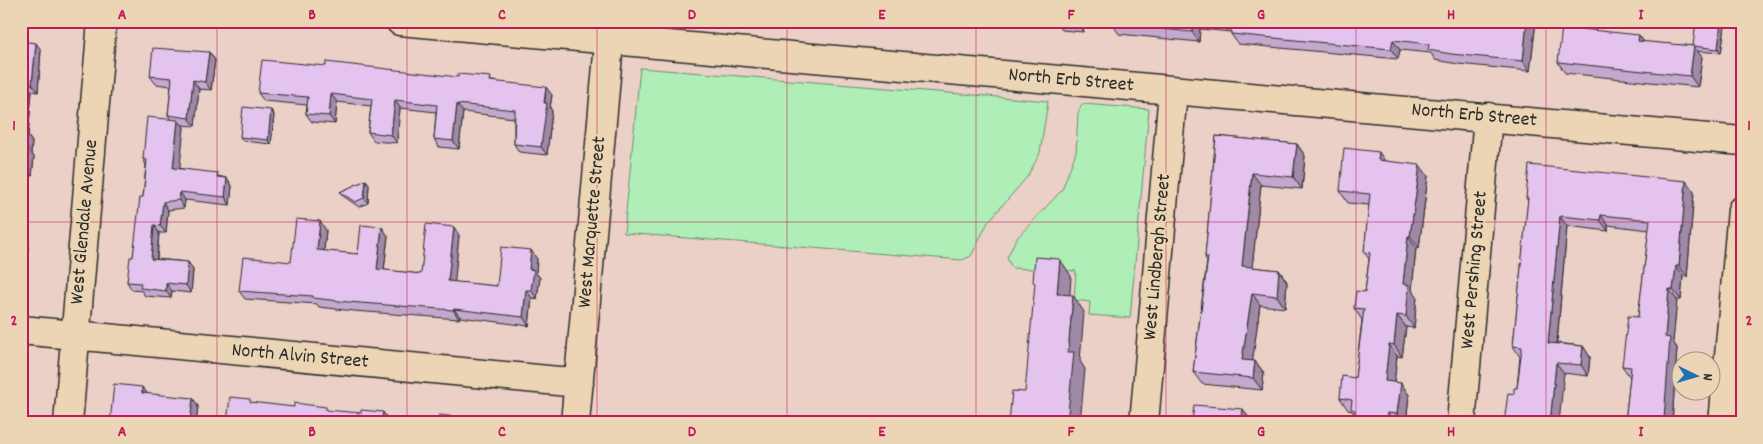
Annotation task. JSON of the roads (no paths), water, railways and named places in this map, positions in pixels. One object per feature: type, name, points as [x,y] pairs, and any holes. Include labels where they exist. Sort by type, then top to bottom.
[{"type":"street","name":"West Glendale Avenue","points":[[68,423],[102,21]]},
{"type":"street","name":"North Erb Street","points":[[400,21],[610,30],[1173,91],[1488,117],[1742,141]]},
{"type":"street","name":"West Marquette Street","points":[[575,423],[610,30]]},
{"type":"street","name":"West Lindbergh Street","points":[[1144,423],[1173,91]]},
{"type":"street","name":"West Pershing Street","points":[[1461,423],[1488,117]]},
{"type":"street","points":[[1723,423],[1742,210]]},
{"type":"street","name":"North Alvin Street","points":[[21,330],[579,383]]}]
